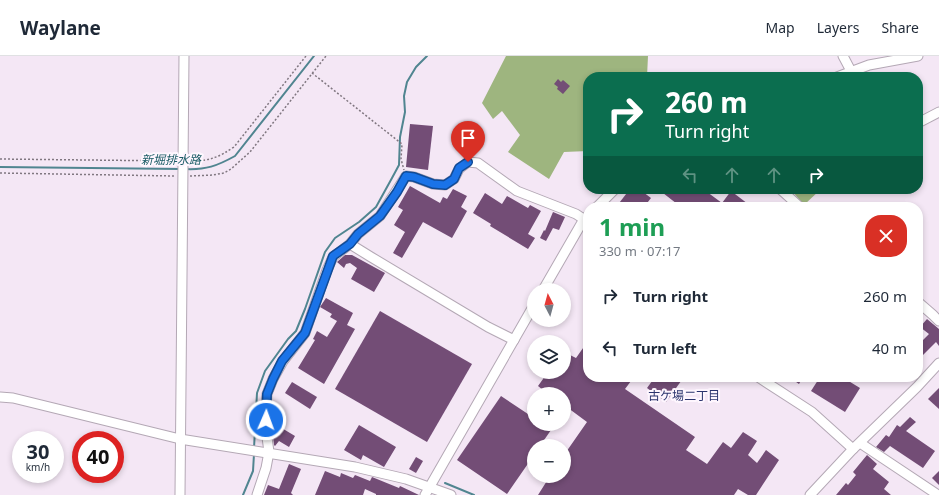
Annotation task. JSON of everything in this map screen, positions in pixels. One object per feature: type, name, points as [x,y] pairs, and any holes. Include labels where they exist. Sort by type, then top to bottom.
[{"type":"street","points":[[180,495],[184,56]]},
{"type":"street","points":[[843,56],[851,72],[881,59],[918,56]]},
{"type":"street","points":[[923,120],[939,112]]},
{"type":"street","points":[[257,495],[266,468],[269,452],[266,430],[266,410],[267,394],[271,384],[282,361],[305,333],[333,256],[350,244],[358,234],[380,216],[406,176],[445,185],[454,179],[459,168],[468,162],[478,163],[518,191],[583,217]]},
{"type":"street","points":[[602,202],[610,194]]},
{"type":"street","points":[[786,194],[794,202]]},
{"type":"street","points":[[547,283],[583,225]]},
{"type":"street","points":[[350,244],[482,323],[514,340]]},
{"type":"street","points":[[923,306],[939,321]]},
{"type":"street","points":[[427,491],[527,317]]},
{"type":"street","points":[[923,381],[939,363]]},
{"type":"street","points":[[766,382],[812,412],[856,446],[938,495]]},
{"type":"street","points":[[810,495],[856,446],[922,382]]},
{"type":"street","points":[[0,397],[13,398],[180,439],[269,452],[355,467],[406,479],[427,491],[451,495]]},
{"type":"path","points":[[0,159],[199,161],[219,157],[234,147],[306,56]]},
{"type":"path","points":[[0,173],[183,176],[224,173],[232,169],[250,152],[326,56]]},
{"type":"path","points":[[312,73],[402,144],[402,166],[406,176]]},
{"type":"green space","points":[[506,56],[648,56],[647,72],[583,72],[583,151],[564,152],[549,179],[508,152],[520,135],[502,111],[493,119],[482,103]]},
{"type":"green space","points":[[795,194],[816,194],[807,202],[801,202]]},
{"type":"building","points":[[558,79],[561,82],[563,80],[570,86],[563,94],[554,84]]},
{"type":"building","points":[[410,124],[433,126],[428,170],[406,167]]},
{"type":"building","points":[[410,186],[440,203],[443,197],[447,199],[453,189],[467,196],[461,207],[467,211],[452,238],[423,222],[402,258],[393,253],[405,232],[394,225],[403,210],[398,207]]},
{"type":"building","points":[[485,193],[502,204],[507,196],[528,208],[530,205],[541,211],[528,234],[535,238],[528,249],[490,226],[491,224],[473,213]]},
{"type":"building","points":[[626,194],[646,194],[651,198],[648,202],[620,202]]},
{"type":"building","points":[[664,194],[710,194],[721,202],[675,202]]},
{"type":"building","points":[[729,194],[735,194],[745,202],[723,202]]},
{"type":"building","points":[[553,212],[565,217],[559,230],[553,228],[546,241],[540,238],[544,230],[545,231]]},
{"type":"building","points":[[345,255],[352,255],[385,273],[374,292],[351,279],[357,268],[350,263],[346,264],[344,268],[337,262]]},
{"type":"building","points":[[326,298],[353,313],[347,325],[355,329],[324,384],[298,368],[315,340],[313,339],[317,331],[327,337],[337,321],[330,317],[332,314],[320,307]]},
{"type":"building","points":[[380,311],[472,364],[427,442],[335,389]]},
{"type":"building","points":[[927,319],[939,329],[939,346],[936,342],[923,355],[923,340],[929,334],[923,329],[923,324]]},
{"type":"building","points":[[583,348],[583,382],[630,382],[625,389],[695,437],[686,450],[707,464],[723,442],[731,448],[743,432],[757,441],[748,455],[757,463],[766,450],[779,460],[756,495],[748,495],[738,489],[734,495],[538,495],[546,483],[571,483],[571,445],[587,422],[571,410],[571,387],[538,386],[543,379],[571,379],[571,356],[576,358]]},
{"type":"building","points":[[292,382],[317,397],[310,409],[285,393]]},
{"type":"building","points":[[651,382],[680,382],[666,402],[647,388]]},
{"type":"building","points":[[817,382],[850,382],[860,388],[845,412],[811,391]]},
{"type":"building","points":[[939,388],[939,409],[928,399]]},
{"type":"building","points":[[501,396],[527,413],[527,431],[550,431],[545,439],[527,439],[527,465],[507,494],[457,460]]},
{"type":"building","points":[[910,417],[916,422],[906,431],[935,451],[923,468],[890,446],[884,452],[876,447],[886,435],[889,437],[897,425],[900,427]]},
{"type":"building","points":[[275,424],[295,436],[289,447],[279,441],[275,446],[274,445],[272,428]]},
{"type":"building","points":[[359,425],[396,447],[384,467],[363,455],[361,460],[344,450]]},
{"type":"building","points":[[867,455],[877,464],[873,469],[889,482],[884,489],[891,495],[836,495],[846,483],[848,485],[856,475],[853,472]]},
{"type":"building","points":[[416,457],[423,461],[416,473],[409,469]]},
{"type":"building","points":[[289,464],[301,469],[291,493],[293,495],[264,495],[268,485],[279,489]]},
{"type":"building","points":[[325,471],[340,477],[341,473],[353,478],[355,475],[370,481],[372,477],[399,488],[400,486],[419,495],[376,495],[365,489],[363,495],[315,495]]},
{"type":"building","points":[[939,471],[939,485],[932,478]]},
{"type":"waterway","name":"新堀排水路","points":[[185,169],[211,167],[235,156],[314,56]]},
{"type":"waterway","points":[[254,448],[257,393],[265,371],[288,339],[296,331],[325,252],[335,238],[359,222],[376,207],[399,165],[400,137],[405,112],[404,96],[407,82],[416,67],[427,56]]},
{"type":"waterway","name":"新堀排水路","points":[[0,167],[181,169]]},
{"type":"waterway","points":[[243,495],[253,471],[254,454]]},
{"type":"waterway","points":[[445,483],[474,495]]},
{"type":"district","name":"古ケ場二丁目","points":[[684,395]]},
{"type":"route","points":[[266,420],[267,394],[273,379],[282,361],[296,346],[305,333],[333,256],[350,244],[358,234],[380,216],[406,176],[414,177],[433,184],[445,185],[454,179],[459,168],[468,162]]}]
